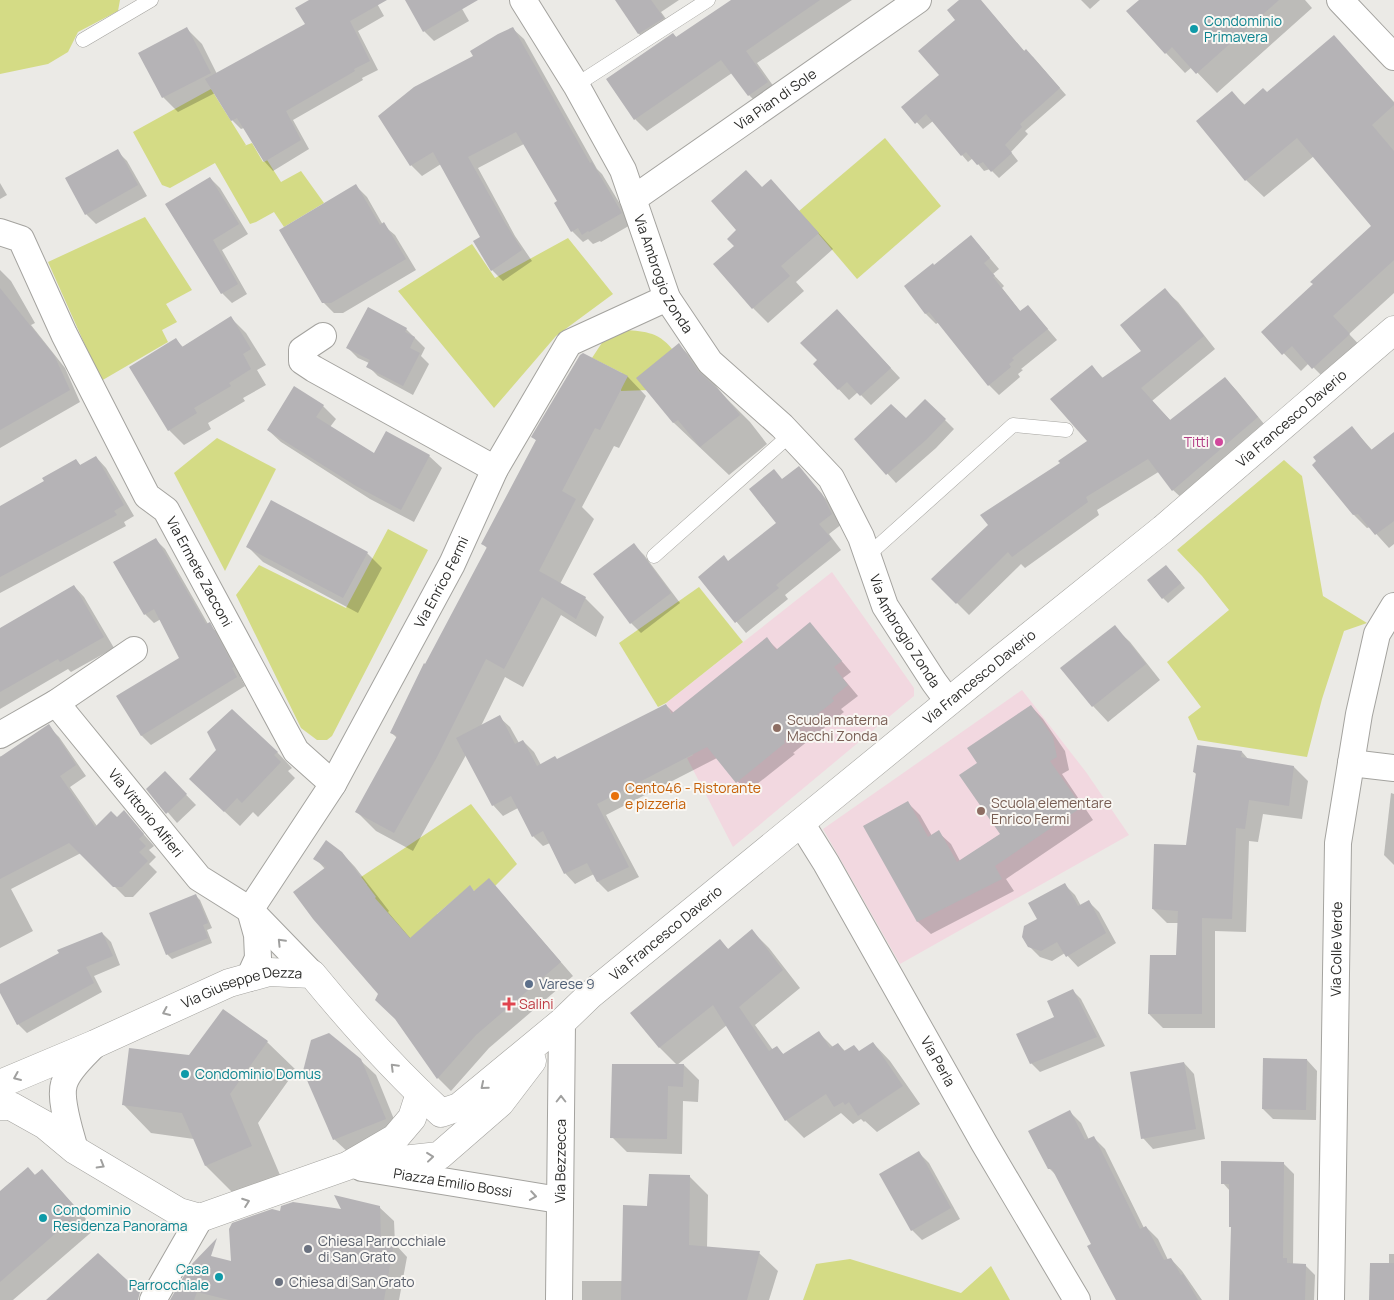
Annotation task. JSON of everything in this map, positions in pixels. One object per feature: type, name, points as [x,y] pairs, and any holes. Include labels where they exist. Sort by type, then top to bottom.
[{"type":"street","name":"Via Ambrogio Zonda","points":[[523,0],[576,85],[623,170],[667,298],[710,362],[790,435],[831,478],[861,537],[885,606],[948,701]]},
{"type":"street","name":"Via Pian di Sole","points":[[633,199],[918,0]]},
{"type":"street","points":[[1340,0],[1394,57]]},
{"type":"street","name":"Via Ermete Zacconi","points":[[0,232],[21,239],[64,334],[147,496],[166,510],[296,751],[333,784]]},
{"type":"street","name":"Via Enrico Fermi","points":[[250,910],[333,784],[452,564],[496,469],[569,343],[667,298]]},
{"type":"street","name":"Via Francesco Daverio","points":[[441,1113],[459,1107],[562,1022],[590,995],[948,701],[1163,529],[1394,330]]},
{"type":"street","points":[[322,336],[302,350],[302,361],[314,370],[496,469]]},
{"type":"street","name":"Via Colle Verde","points":[[1331,1300],[1338,843],[1359,714],[1377,634],[1394,606]]},
{"type":"street","points":[[0,735],[56,703],[134,650]]},
{"type":"street","name":"Via Vittorio Alfieri","points":[[56,703],[199,878],[250,910],[312,974]]},
{"type":"street","points":[[1351,763],[1394,768]]},
{"type":"street","name":"Via Perla","points":[[801,823],[826,863],[984,1143],[1077,1300]]},
{"type":"street","points":[[249,978],[258,958],[257,935],[250,910]]},
{"type":"street","name":"Via Giuseppe Dezza","points":[[0,1084],[96,1044],[229,983],[269,972],[312,974],[366,1039],[441,1113]]},
{"type":"street","name":"Via Francesco Daverio","points":[[347,1166],[439,1156],[500,1103],[562,1022]]},
{"type":"street","name":"Via Bezzecca","points":[[559,1300],[562,1022]]},
{"type":"street","points":[[75,1150],[64,1107],[64,1084],[71,1071],[96,1044]]},
{"type":"street","points":[[0,1106],[11,1106],[46,1125],[75,1150],[179,1212],[200,1218],[347,1166],[395,1138],[412,1118],[420,1093]]},
{"type":"street","name":"Piazza Emilio Bossi","points":[[347,1166],[559,1200]]},
{"type":"street","points":[[153,1300],[200,1218]]},
{"type":"lane","points":[[82,40],[151,0]]},
{"type":"lane","points":[[576,85],[708,0]]},
{"type":"lane","name":"Via Ambrogio Zonda","points":[[867,556],[1014,426],[1066,430]]},
{"type":"lane","points":[[654,556],[790,435]]},
{"type":"shaded area","name":"Scuola materna Macchi Zonda","points":[[832,572],[914,688],[914,696],[733,847],[687,758],[693,755],[666,703]]},
{"type":"shaded area","name":"Scuola elementare Enrico Fermi","points":[[1022,690],[1086,772],[1129,835],[900,964],[823,829]]},
{"type":"green space","points":[[0,0],[120,0],[118,11],[78,32],[68,52],[48,64],[0,74]]},
{"type":"green space","points":[[211,89],[246,145],[244,146],[252,143],[263,162],[267,160],[281,182],[301,171],[324,203],[284,227],[274,212],[250,224],[215,163],[170,188],[162,185],[133,132]]},
{"type":"green space","points":[[885,138],[941,206],[857,279],[799,211]]},
{"type":"green space","points":[[145,217],[192,290],[166,304],[177,322],[162,330],[168,342],[101,381],[48,262]]},
{"type":"green space","points":[[568,238],[613,294],[556,336],[494,408],[398,291],[472,244],[495,278]]},
{"type":"green space","points":[[621,330],[655,335],[672,349],[649,390],[621,391],[622,373],[592,358],[607,335]]},
{"type":"green space","points":[[217,438],[276,469],[225,571],[174,473]]},
{"type":"green space","points":[[1284,460],[1302,476],[1323,596],[1367,623],[1344,631],[1322,699],[1307,757],[1198,740],[1188,717],[1201,707],[1167,662],[1229,610],[1202,576],[1177,550]]},
{"type":"green space","points":[[388,529],[428,550],[332,736],[327,740],[317,740],[301,728],[236,595],[259,565],[346,608]]},
{"type":"green space","points":[[699,587],[743,642],[666,703],[658,707],[619,643]]},
{"type":"green space","points":[[471,804],[517,864],[495,886],[474,891],[470,886],[437,914],[456,936],[444,999],[363,888],[367,885],[361,877]]},
{"type":"green space","points":[[850,1259],[961,1293],[991,1266],[1010,1300],[803,1300],[816,1264]]},
{"type":"building","points":[[309,0],[387,0],[350,21],[370,61],[286,111],[301,140],[264,162],[237,118],[231,121],[205,79],[305,24],[295,8]]},
{"type":"building","points":[[405,0],[478,0],[423,32]]},
{"type":"building","points":[[615,0],[651,0],[664,18],[638,34]]},
{"type":"building","points":[[731,0],[820,0],[746,51],[768,82],[748,96],[721,60],[634,120],[606,79],[673,33],[676,37]]},
{"type":"building","points":[[959,0],[981,0],[1024,51],[1026,49],[1060,88],[1020,124],[1022,127],[1005,145],[1012,153],[991,172],[983,162],[977,165],[966,152],[961,156],[926,114],[915,124],[901,107],[939,75],[918,51],[955,20],[947,10]]},
{"type":"building","name":"Condominio Primavera","points":[[1139,0],[1279,0],[1196,74],[1172,47],[1165,54],[1126,11]]},
{"type":"building","points":[[187,27],[211,73],[162,98],[138,53]]},
{"type":"building","points":[[513,27],[590,163],[592,162],[622,213],[582,235],[578,228],[571,232],[554,203],[557,201],[516,132],[468,157],[522,250],[491,271],[473,241],[480,237],[433,152],[410,166],[378,116],[414,87],[473,56],[470,51]]},
{"type":"building","points":[[1334,35],[1394,103],[1372,125],[1394,151],[1394,260],[1333,316],[1350,334],[1312,369],[1292,346],[1282,355],[1261,332],[1313,284],[1310,282],[1371,226],[1297,138],[1245,181],[1196,121],[1232,91],[1244,105],[1263,88],[1267,92]]},
{"type":"building","points":[[118,149],[138,185],[85,215],[65,178]]},
{"type":"building","points":[[746,170],[762,187],[771,179],[819,233],[781,266],[790,276],[752,309],[713,264],[734,246],[727,239],[736,230],[711,201]]},
{"type":"building","points":[[210,177],[239,224],[213,240],[238,284],[221,294],[165,204]]},
{"type":"building","points":[[356,184],[380,225],[384,222],[406,259],[331,303],[322,303],[279,230]]},
{"type":"building","points":[[971,235],[990,258],[984,263],[995,276],[993,277],[1020,311],[1028,305],[1048,329],[1012,358],[1014,360],[1009,364],[1011,367],[988,386],[929,312],[925,314],[904,286]]},
{"type":"building","points":[[0,288],[54,355],[70,390],[0,430]]},
{"type":"building","points":[[1165,288],[1204,336],[1141,388],[1170,420],[1225,377],[1258,417],[1172,491],[1148,459],[1086,497],[1088,502],[1012,557],[1008,552],[956,604],[931,579],[988,525],[980,515],[1060,463],[1058,461],[1087,441],[1050,399],[1092,365],[1102,378],[1141,351],[1120,325]]},
{"type":"building","points":[[368,307],[407,328],[405,332],[415,337],[410,348],[420,353],[403,386],[366,367],[370,360],[346,348]]},
{"type":"building","points":[[837,309],[891,368],[860,396],[847,382],[838,390],[813,364],[817,360],[800,343]]},
{"type":"building","points":[[231,316],[251,349],[243,354],[251,369],[229,383],[231,386],[194,408],[197,413],[168,431],[129,367],[176,338],[182,347]]},
{"type":"building","points":[[679,343],[698,371],[721,392],[740,415],[700,447],[678,420],[673,423],[636,378]]},
{"type":"building","points":[[583,353],[628,376],[600,430],[595,428],[562,491],[576,499],[539,571],[586,597],[576,619],[542,597],[504,669],[486,659],[437,757],[394,833],[355,812],[397,736],[390,733],[424,663],[487,547],[481,544],[536,440],[531,437]]},
{"type":"building","points":[[294,386],[324,405],[316,417],[374,453],[386,431],[430,455],[401,510],[356,486],[267,430]]},
{"type":"building","points":[[925,399],[946,419],[927,439],[886,475],[854,439],[891,404],[906,418]]},
{"type":"building","points":[[1352,426],[1371,450],[1394,432],[1394,521],[1375,535],[1358,514],[1353,515],[1312,465],[1316,461],[1313,457]]},
{"type":"building","points":[[96,456],[124,505],[114,511],[117,515],[0,577],[0,506],[44,481],[42,478],[76,459],[80,465]]},
{"type":"building","points":[[799,466],[822,494],[832,514],[819,524],[832,539],[776,585],[779,588],[735,623],[698,577],[724,555],[728,561],[776,523],[749,489],[774,469],[782,479]]},
{"type":"building","points":[[271,500],[368,552],[343,598],[246,547]]},
{"type":"building","points":[[156,538],[206,624],[210,622],[234,667],[232,668],[237,677],[141,736],[116,696],[179,658],[154,609],[144,615],[113,562]]},
{"type":"building","points":[[634,543],[671,593],[630,624],[593,574]]},
{"type":"building","points":[[1166,565],[1181,583],[1162,599],[1147,580]]},
{"type":"building","points":[[74,585],[104,637],[60,662],[58,659],[0,692],[0,628]]},
{"type":"building","points":[[810,622],[842,661],[834,667],[848,685],[832,698],[834,701],[736,783],[707,747],[597,804],[629,867],[597,882],[587,863],[564,874],[543,831],[532,837],[511,796],[492,806],[456,738],[500,715],[515,744],[523,740],[537,766],[555,756],[557,759],[666,704],[671,714],[767,637],[776,650]]},
{"type":"building","points":[[1115,625],[1146,664],[1092,707],[1060,668]]},
{"type":"building","points":[[1031,705],[1053,737],[1057,757],[1050,761],[1082,807],[995,866],[1002,879],[917,922],[863,826],[908,801],[928,837],[939,830],[957,862],[1000,834],[959,775],[977,763],[967,748]]},
{"type":"building","points":[[232,709],[278,752],[274,755],[281,762],[242,803],[237,798],[224,812],[189,779],[216,750],[207,732]]},
{"type":"building","points":[[49,724],[76,765],[60,776],[95,827],[111,811],[117,817],[124,810],[144,834],[139,839],[146,846],[139,852],[148,861],[122,887],[113,887],[69,843],[0,879],[0,757]]},
{"type":"building","points":[[1197,745],[1242,751],[1241,757],[1294,766],[1289,806],[1249,800],[1245,829],[1236,828],[1232,919],[1202,918],[1202,1014],[1148,1014],[1150,955],[1176,955],[1178,911],[1152,909],[1154,844],[1186,845],[1196,773],[1193,772]]},
{"type":"building","points":[[165,771],[187,794],[166,814],[146,789]]},
{"type":"building","points":[[326,840],[342,852],[375,898],[410,938],[470,885],[474,891],[489,878],[561,962],[476,1035],[437,1079],[395,1019],[375,1000],[378,994],[313,919],[293,892],[326,867],[313,859]]},
{"type":"building","points":[[1065,883],[1078,906],[1089,900],[1106,933],[1066,957],[1057,942],[1041,951],[1028,947],[1022,937],[1024,926],[1037,919],[1028,903]]},
{"type":"building","points":[[196,894],[208,923],[203,925],[208,938],[166,955],[149,913]]},
{"type":"building","points":[[752,929],[783,970],[739,1007],[769,1051],[777,1046],[783,1054],[819,1031],[830,1048],[838,1043],[844,1051],[854,1045],[859,1051],[873,1042],[903,1086],[858,1116],[849,1102],[845,1105],[843,1102],[834,1107],[826,1094],[785,1121],[713,1005],[659,1048],[630,1013],[720,939],[728,949]]},
{"type":"building","points":[[102,932],[113,956],[86,967],[94,983],[17,1025],[0,993],[0,984],[59,953],[57,950]]},
{"type":"building","points":[[1073,989],[1097,1037],[1030,1064],[1016,1034],[1054,1017],[1047,1001]]},
{"type":"building","name":"Condominio Domus","points":[[223,1009],[268,1041],[230,1094],[252,1146],[205,1166],[182,1113],[122,1105],[129,1048],[189,1055]]},
{"type":"building","points":[[329,1033],[361,1059],[386,1119],[333,1140],[303,1071],[311,1040]]},
{"type":"building","points":[[1263,1058],[1307,1059],[1306,1110],[1262,1109]]},
{"type":"building","points":[[1184,1062],[1196,1129],[1141,1139],[1130,1072]]},
{"type":"building","points":[[612,1064],[684,1064],[683,1087],[668,1086],[667,1139],[610,1138]]},
{"type":"building","points":[[1070,1110],[1085,1140],[1094,1136],[1140,1229],[1146,1226],[1164,1260],[1171,1258],[1198,1300],[1116,1300],[1087,1246],[1091,1244],[1052,1169],[1048,1169],[1028,1131]]},
{"type":"building","points":[[919,1151],[951,1208],[911,1231],[879,1174]]},
{"type":"building","points":[[1221,1161],[1284,1162],[1283,1258],[1287,1258],[1287,1263],[1306,1264],[1305,1300],[1229,1300],[1231,1227],[1229,1227],[1229,1184],[1221,1184]]},
{"type":"building","points":[[28,1167],[35,1175],[42,1169],[80,1212],[0,1282],[0,1191]]},
{"type":"building","points":[[649,1174],[690,1175],[689,1245],[760,1251],[747,1300],[621,1300],[623,1205],[647,1206]]},
{"type":"building","name":"Chiesa Parrocchiale di San Grato","points":[[334,1195],[380,1206],[381,1240],[394,1242],[384,1300],[229,1300],[197,1292],[194,1300],[170,1300],[189,1267],[217,1238],[211,1256],[231,1261],[229,1229],[232,1223],[272,1209],[280,1211],[281,1206],[293,1202],[341,1209]]},
{"type":"building","points":[[98,1253],[140,1292],[138,1300],[46,1300]]},
{"type":"building","points":[[1370,1263],[1394,1263],[1394,1300],[1369,1300]]},
{"type":"place","name":"Condominio Primavera","points":[[1194,29]]},
{"type":"place","name":"Titti","points":[[1219,442]]},
{"type":"place","name":"Scuola materna Macchi Zonda","points":[[777,728]]},
{"type":"place","name":"Cento46 - Ristorante e pizzeria","points":[[615,796]]},
{"type":"place","name":"Scuola elementare Enrico Fermi","points":[[981,811]]},
{"type":"place","name":"Varese 9","points":[[529,984]]},
{"type":"place","name":"Salini","points":[[509,1004]]},
{"type":"place","name":"Condominio Domus","points":[[185,1074]]},
{"type":"place","name":"Condominio Residenza Panorama","points":[[43,1218]]},
{"type":"place","name":"Chiesa Parrocchiale di San Grato","points":[[308,1249]]},
{"type":"place","name":"Casa Parrocchiale","points":[[219,1277]]},
{"type":"place","name":"Chiesa di San Grato","points":[[279,1282]]}]
